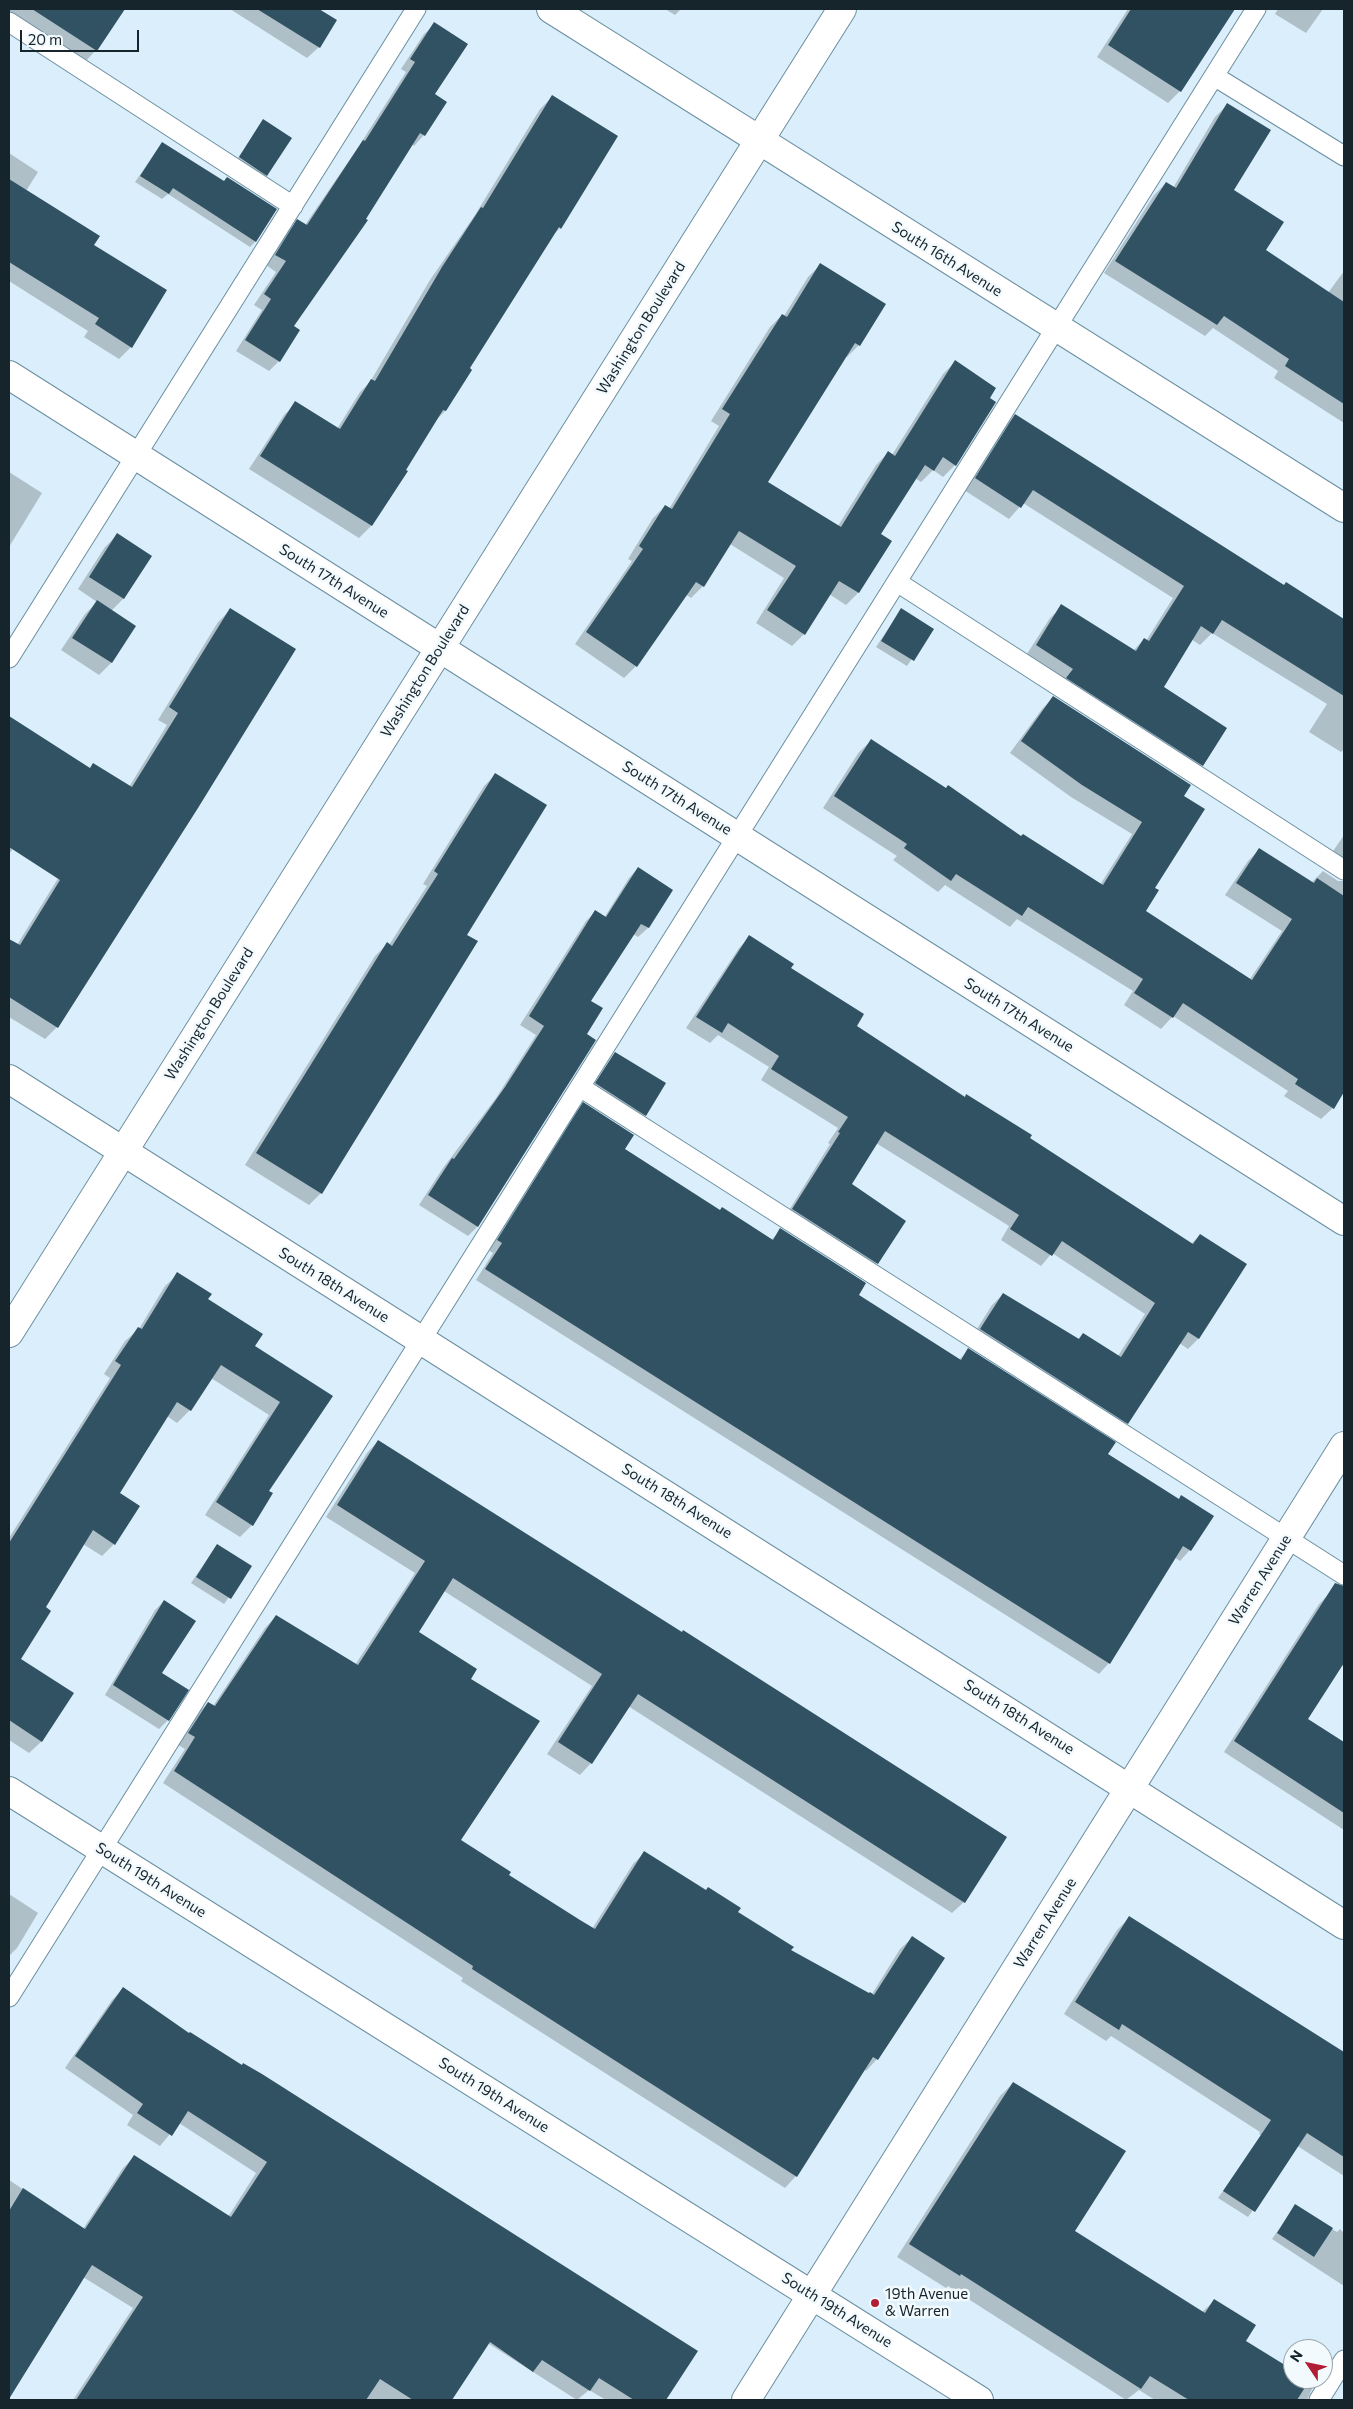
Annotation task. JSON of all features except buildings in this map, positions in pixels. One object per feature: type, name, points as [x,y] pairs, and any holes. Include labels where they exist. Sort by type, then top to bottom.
[{"type":"street","name":"South 16th Avenue","points":[[551,9],[1344,508]]},
{"type":"street","name":"Washington Boulevard","points":[[9,1333],[842,9]]},
{"type":"street","name":"South 17th Avenue","points":[[9,374],[1343,1218]]},
{"type":"street","name":"South 18th Avenue","points":[[9,1079],[1344,1924]]},
{"type":"street","name":"Warren Avenue","points":[[746,2400],[1344,1446]]},
{"type":"street","name":"South 19th Avenue","points":[[9,1791],[979,2400]]},
{"type":"lane","points":[[9,658],[416,9]]},
{"type":"lane","points":[[9,1997],[1256,9]]},
{"type":"lane","points":[[9,22],[293,206]]},
{"type":"lane","points":[[1214,76],[1344,156]]},
{"type":"lane","points":[[897,582],[1344,870]]},
{"type":"lane","points":[[580,1087],[1344,1575]]},
{"type":"lane","points":[[1319,2400],[1344,2360]]},
{"type":"place","name":"19th Avenue & Warren","points":[[875,2303]]}]
